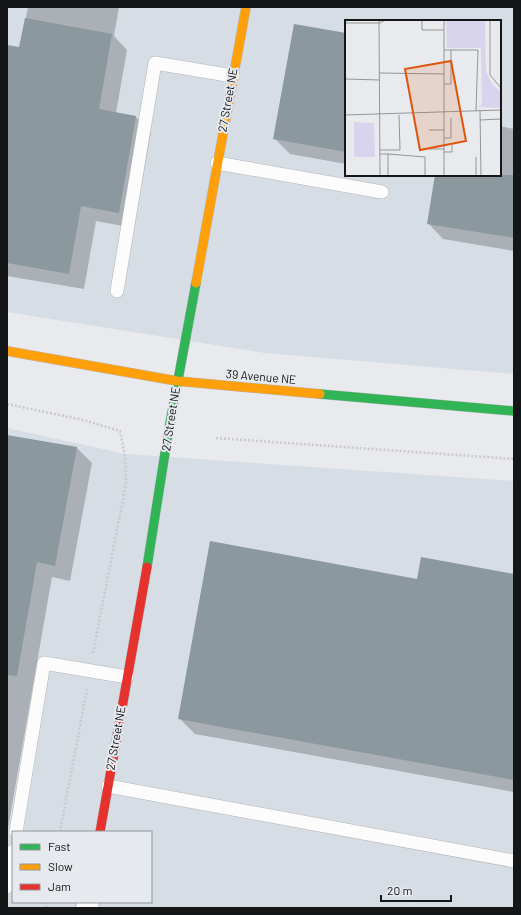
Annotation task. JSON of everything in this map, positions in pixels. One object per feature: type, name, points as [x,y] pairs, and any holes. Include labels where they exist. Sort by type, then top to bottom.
[{"type":"street","name":"27 Street NE","points":[[100,831],[156,515],[177,382],[246,7]]},
{"type":"street","name":"39 Avenue NE","points":[[7,351],[177,382],[514,411]]},
{"type":"lane","points":[[117,291],[155,63],[233,76]]},
{"type":"lane","points":[[217,163],[382,192]]},
{"type":"lane","points":[[16,831],[44,663],[90,672],[127,677]]},
{"type":"lane","points":[[108,786],[514,861]]},
{"type":"lane","points":[[7,887],[12,857]]},
{"type":"path","points":[[7,404],[83,420],[120,431],[125,456],[126,484],[60,831]]},
{"type":"path","points":[[216,438],[514,459]]},
{"type":"shaded area","points":[[7,7],[514,7],[514,374],[265,353],[7,312]]},
{"type":"shaded area","points":[[7,428],[125,454],[514,481],[514,908],[7,908]]},
{"type":"building","points":[[25,18],[112,34],[99,109],[136,116],[119,213],[81,206],[69,274],[7,263],[7,45],[19,47]]},
{"type":"building","points":[[294,24],[345,33],[345,152],[273,139]]},
{"type":"building","points":[[514,175],[514,238],[427,224],[435,176]]},
{"type":"building","points":[[7,435],[77,447],[55,566],[37,562],[17,676],[7,675]]},
{"type":"building","points":[[210,541],[417,579],[421,557],[514,574],[514,780],[178,719]]},
{"type":"traffic: fast","points":[[147,567],[168,434],[196,283]]},
{"type":"traffic: fast","points":[[320,394],[514,411]]},
{"type":"traffic: slow","points":[[196,283],[246,7]]},
{"type":"traffic: slow","points":[[7,351],[177,381],[320,394]]},
{"type":"traffic: jam","points":[[100,831],[147,567]]}]
